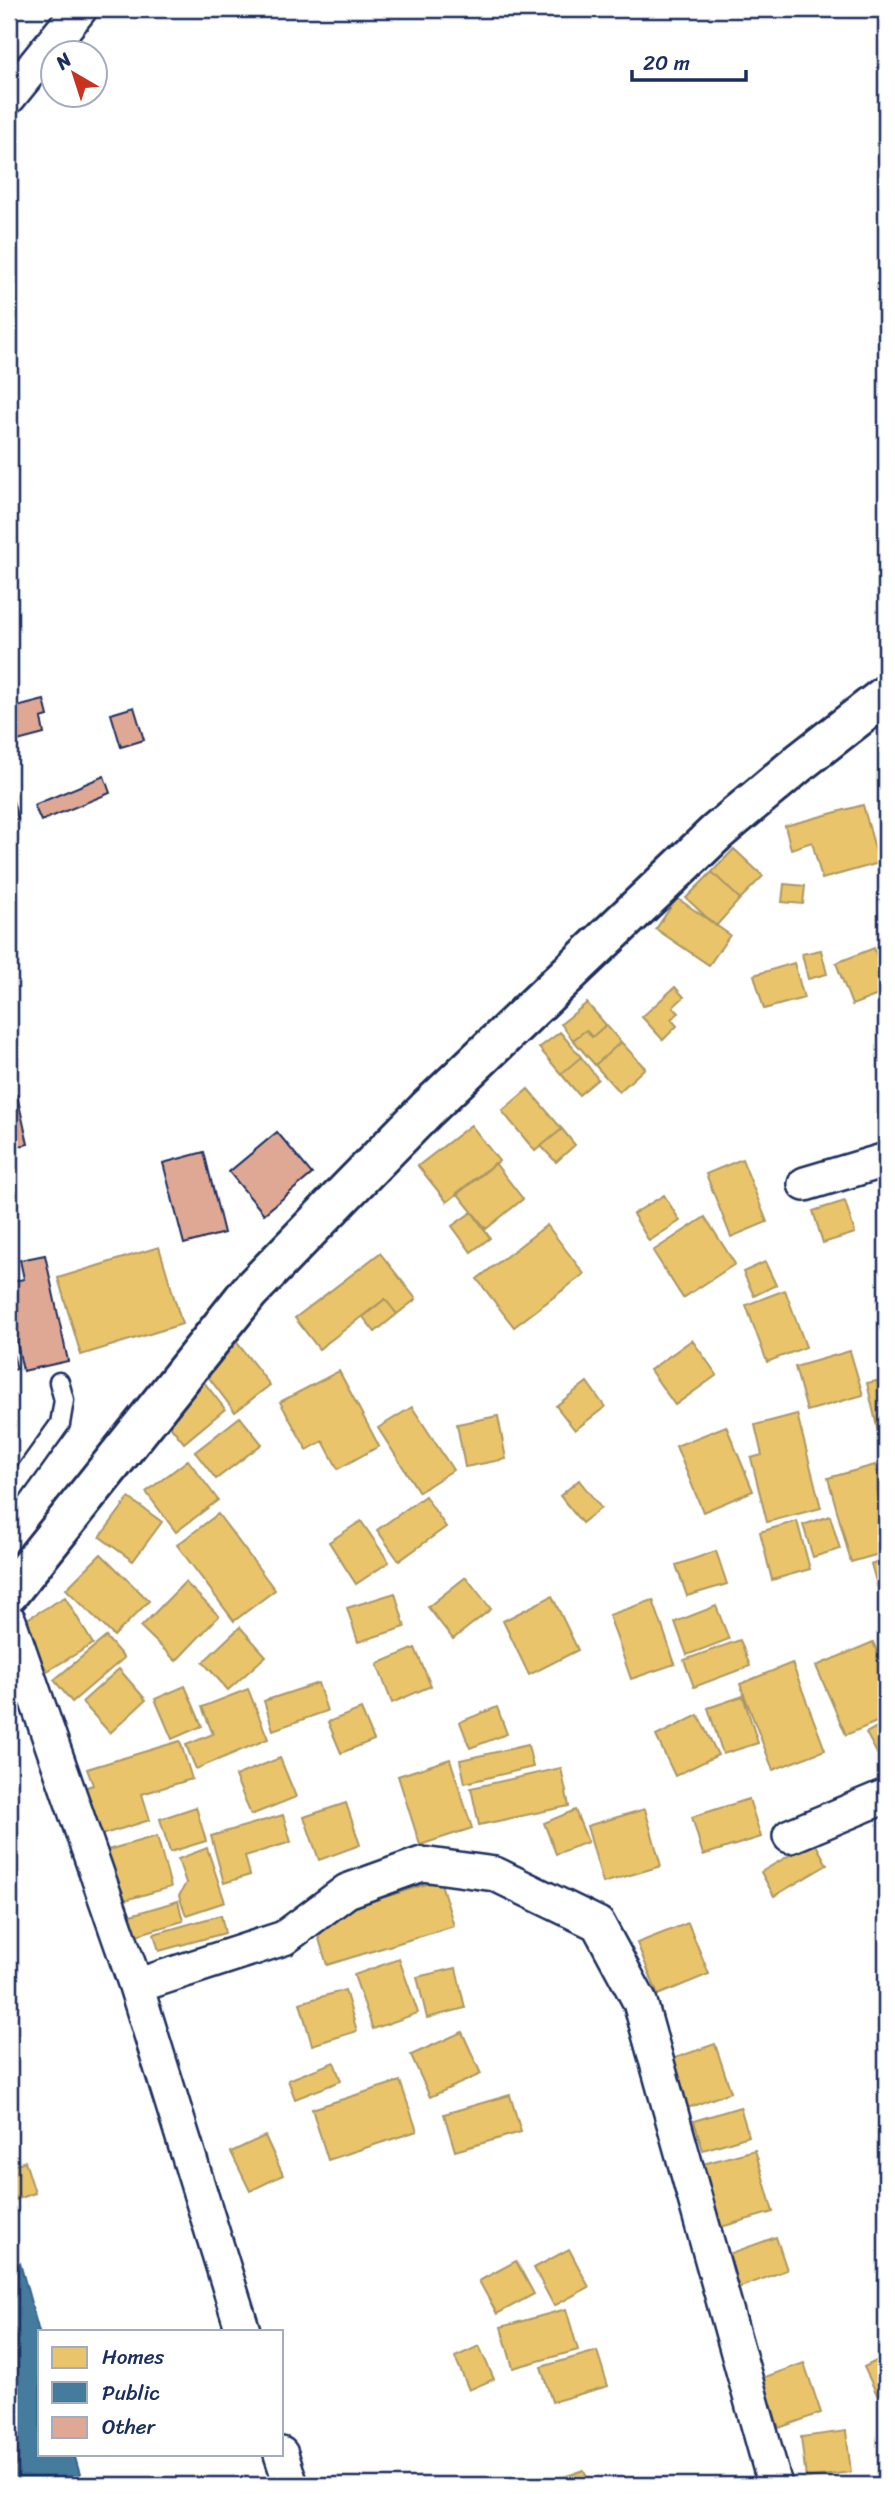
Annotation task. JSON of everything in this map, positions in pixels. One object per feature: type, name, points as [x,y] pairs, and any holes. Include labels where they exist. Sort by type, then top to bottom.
[{"type":"street","points":[[9,97],[80,9]]},
{"type":"street","points":[[9,1593],[249,1292],[427,1109],[717,832],[799,763],[883,706]]},
{"type":"street","points":[[805,1184],[886,1160]]},
{"type":"street","points":[[9,1621],[136,1986],[243,2330]]},
{"type":"street","points":[[790,1836],[886,1796]]},
{"type":"street","points":[[136,1986],[284,1938],[347,1891],[422,1864],[495,1874],[598,1924],[640,2002],[775,2485]]},
{"type":"street","points":[[282,2456],[291,2485]]},
{"type":"lane","points":[[9,1495],[60,1424],[64,1400],[59,1382]]},
{"type":"building: Homes","points":[[863,805],[879,863],[822,879],[812,842],[791,849],[785,826]]},
{"type":"building: Homes","points":[[734,849],[763,876],[740,899],[712,872]]},
{"type":"building: Homes","points":[[712,872],[740,899],[716,926],[686,898]]},
{"type":"building: Homes","points":[[784,884],[805,886],[803,904],[782,902]]},
{"type":"building: Homes","points":[[677,898],[730,935],[709,965],[656,929]]},
{"type":"building: Homes","points":[[874,948],[886,984],[886,992],[852,1005],[836,963]]},
{"type":"building: Homes","points":[[821,950],[827,974],[808,979],[802,954]]},
{"type":"building: Homes","points":[[794,963],[804,998],[764,1009],[754,975]]},
{"type":"building: Homes","points":[[675,987],[684,997],[673,1007],[679,1013],[671,1019],[677,1026],[663,1040],[642,1017]]},
{"type":"building: Homes","points":[[587,1003],[606,1025],[592,1037],[586,1030],[573,1040],[561,1024]]},
{"type":"building: Homes","points":[[606,1025],[621,1042],[595,1065],[573,1040],[586,1030],[592,1037]]},
{"type":"building: Homes","points":[[560,1032],[581,1057],[561,1074],[539,1048]]},
{"type":"building: Homes","points":[[621,1042],[645,1068],[619,1092],[595,1065]]},
{"type":"building: Homes","points":[[581,1057],[598,1079],[579,1095],[561,1074]]},
{"type":"building: Homes","points":[[528,1089],[562,1129],[535,1151],[502,1111]]},
{"type":"building: Homes","points":[[471,1125],[499,1161],[447,1202],[418,1166]]},
{"type":"building: Homes","points":[[562,1129],[575,1145],[556,1162],[541,1146]]},
{"type":"building: Homes","points":[[742,1159],[767,1222],[731,1237],[706,1174]]},
{"type":"building: Homes","points":[[495,1163],[523,1199],[486,1229],[457,1193]]},
{"type":"building: Homes","points":[[664,1195],[680,1221],[649,1241],[633,1214]]},
{"type":"building: Homes","points":[[845,1201],[855,1233],[823,1243],[813,1211]]},
{"type":"building: Homes","points":[[472,1212],[490,1238],[471,1252],[452,1226]]},
{"type":"building: Homes","points":[[705,1217],[735,1264],[683,1298],[653,1251]]},
{"type":"building: Homes","points":[[547,1225],[584,1274],[514,1327],[477,1279]]},
{"type":"building: Homes","points":[[159,1247],[182,1324],[81,1355],[58,1278]]},
{"type":"building: Homes","points":[[380,1253],[416,1299],[397,1314],[385,1299],[319,1349],[295,1318]]},
{"type":"building: Homes","points":[[765,1262],[776,1285],[754,1296],[743,1272]]},
{"type":"building: Homes","points":[[785,1290],[806,1347],[767,1362],[746,1305]]},
{"type":"building: Homes","points":[[385,1299],[397,1314],[375,1332],[363,1317]]},
{"type":"building: Homes","points":[[235,1340],[270,1385],[235,1412],[200,1366]]},
{"type":"building: Homes","points":[[692,1340],[717,1375],[675,1405],[650,1370]]},
{"type":"building: Homes","points":[[850,1351],[863,1395],[807,1411],[795,1367]]},
{"type":"building: Homes","points":[[339,1371],[379,1446],[338,1469],[323,1441],[307,1450],[280,1402]]},
{"type":"building: Homes","points":[[200,1377],[225,1409],[184,1443],[158,1411]]},
{"type":"building: Homes","points":[[886,1379],[886,1434],[879,1436],[867,1383]]},
{"type":"building: Homes","points":[[587,1382],[605,1407],[575,1430],[556,1406]]},
{"type":"building: Homes","points":[[412,1407],[453,1470],[419,1492],[378,1428]]},
{"type":"building: Homes","points":[[797,1414],[821,1508],[767,1522],[751,1458],[762,1455],[755,1425]]},
{"type":"building: Homes","points":[[498,1416],[506,1459],[465,1467],[457,1424]]},
{"type":"building: Homes","points":[[240,1417],[262,1444],[216,1479],[195,1452]]},
{"type":"building: Homes","points":[[726,1426],[753,1491],[703,1512],[676,1446]]},
{"type":"building: Homes","points":[[188,1460],[218,1500],[176,1532],[146,1492]]},
{"type":"building: Homes","points":[[875,1465],[886,1504],[886,1552],[851,1562],[828,1478]]},
{"type":"building: Homes","points":[[579,1480],[601,1508],[582,1523],[560,1496]]},
{"type":"building: Homes","points":[[425,1496],[446,1527],[399,1561],[377,1530]]},
{"type":"building: Homes","points":[[129,1498],[162,1522],[133,1561],[100,1537]]},
{"type":"building: Homes","points":[[218,1514],[275,1590],[234,1621],[177,1545]]},
{"type":"building: Homes","points":[[830,1516],[840,1549],[813,1557],[803,1525]]},
{"type":"building: Homes","points":[[361,1521],[389,1562],[356,1584],[329,1542]]},
{"type":"building: Homes","points":[[797,1521],[810,1569],[772,1580],[760,1532]]},
{"type":"building: Homes","points":[[716,1551],[727,1584],[687,1596],[676,1565]]},
{"type":"building: Homes","points":[[101,1554],[149,1601],[114,1636],[66,1589]]},
{"type":"building: Homes","points":[[886,1559],[886,1617],[871,1564]]},
{"type":"building: Homes","points":[[466,1577],[491,1609],[453,1639],[428,1607]]},
{"type":"building: Homes","points":[[185,1582],[219,1616],[176,1661],[141,1627]]},
{"type":"building: Homes","points":[[395,1593],[405,1627],[358,1642],[347,1608]]},
{"type":"building: Homes","points":[[552,1596],[578,1650],[529,1675],[503,1621]]},
{"type":"building: Homes","points":[[65,1597],[93,1644],[47,1671],[20,1623]]},
{"type":"building: Homes","points":[[653,1600],[675,1664],[631,1679],[609,1615]]},
{"type":"building: Homes","points":[[716,1606],[729,1639],[687,1655],[675,1622]]},
{"type":"building: Homes","points":[[240,1627],[266,1656],[228,1690],[203,1662]]},
{"type":"building: Homes","points":[[106,1637],[124,1658],[72,1702],[54,1680]]},
{"type":"building: Homes","points":[[740,1640],[750,1666],[694,1687],[684,1660]]},
{"type":"building: Homes","points":[[873,1642],[886,1673],[886,1718],[846,1735],[816,1666]]},
{"type":"building: Homes","points":[[415,1648],[431,1686],[392,1703],[377,1664]]},
{"type":"building: Homes","points":[[792,1663],[825,1750],[773,1770],[740,1684]]},
{"type":"building: Homes","points":[[119,1669],[146,1700],[110,1733],[82,1702]]},
{"type":"building: Homes","points":[[318,1683],[327,1711],[273,1730],[264,1701]]},
{"type":"building: Homes","points":[[185,1686],[202,1726],[172,1739],[155,1699]]},
{"type":"building: Homes","points":[[248,1689],[268,1739],[196,1769],[186,1745],[213,1734],[202,1707]]},
{"type":"building: Homes","points":[[743,1696],[758,1743],[723,1754],[708,1708]]},
{"type":"building: Homes","points":[[497,1707],[507,1734],[470,1748],[460,1722]]},
{"type":"building: Homes","points":[[361,1709],[374,1740],[341,1753],[328,1722]]},
{"type":"building: Homes","points":[[698,1715],[718,1755],[675,1776],[656,1736]]},
{"type":"building: Homes","points":[[886,1722],[886,1770],[866,1733]]},
{"type":"building: Homes","points":[[180,1741],[192,1779],[142,1794],[150,1820],[91,1838],[77,1790],[93,1785],[87,1769]]},
{"type":"building: Homes","points":[[528,1745],[533,1767],[465,1783],[460,1760]]},
{"type":"building: Homes","points":[[280,1758],[296,1797],[251,1815],[235,1776]]},
{"type":"building: Homes","points":[[450,1759],[472,1828],[420,1845],[398,1776]]},
{"type":"building: Homes","points":[[561,1768],[569,1806],[479,1825],[471,1788]]},
{"type":"building: Homes","points":[[749,1799],[761,1837],[703,1855],[692,1817]]},
{"type":"building: Homes","points":[[346,1803],[360,1845],[319,1860],[304,1817]]},
{"type":"building: Homes","points":[[196,1807],[206,1841],[170,1852],[160,1819]]},
{"type":"building: Homes","points":[[645,1809],[661,1866],[603,1883],[587,1826]]},
{"type":"building: Homes","points":[[575,1810],[588,1842],[556,1854],[544,1823]]},
{"type":"building: Homes","points":[[283,1815],[291,1842],[245,1856],[250,1875],[224,1883],[211,1836]]},
{"type":"building: Homes","points":[[157,1836],[171,1887],[118,1902],[104,1851]]},
{"type":"building: Homes","points":[[814,1841],[827,1865],[774,1896],[761,1872]]},
{"type":"building: Homes","points":[[207,1848],[225,1902],[186,1915],[179,1896],[186,1883],[178,1859]]},
{"type":"building: Homes","points":[[440,1880],[454,1926],[327,1965],[313,1919]]},
{"type":"building: Homes","points":[[178,1901],[183,1921],[130,1937],[124,1917]]},
{"type":"building: Homes","points":[[221,1915],[225,1933],[159,1951],[154,1934]]},
{"type":"building: Homes","points":[[688,1923],[709,1974],[658,1995],[637,1943]]},
{"type":"building: Homes","points":[[399,1959],[418,2013],[373,2029],[354,1975]]},
{"type":"building: Homes","points":[[456,1968],[465,2008],[427,2018],[417,1977]]},
{"type":"building: Homes","points":[[345,1990],[357,2031],[312,2045],[300,2003]]},
{"type":"building: Homes","points":[[462,2032],[481,2074],[430,2097],[411,2055]]},
{"type":"building: Homes","points":[[715,2044],[731,2092],[685,2109],[669,2060]]},
{"type":"building: Homes","points":[[334,2062],[341,2081],[295,2099],[288,2080]]},
{"type":"building: Homes","points":[[400,2081],[417,2131],[328,2160],[312,2109]]},
{"type":"building: Homes","points":[[510,2095],[521,2132],[455,2151],[444,2114]]},
{"type":"building: Homes","points":[[740,2107],[749,2136],[703,2150],[694,2121]]},
{"type":"building: Homes","points":[[265,2136],[283,2175],[250,2191],[231,2152]]},
{"type":"building: Homes","points":[[755,2150],[773,2212],[721,2227],[703,2164]]},
{"type":"building: Homes","points":[[25,2161],[35,2193],[9,2202],[9,2167]]},
{"type":"building: Homes","points":[[776,2237],[787,2270],[738,2288],[726,2255]]},
{"type":"building: Homes","points":[[569,2249],[589,2287],[554,2306],[534,2268]]},
{"type":"building: Homes","points":[[516,2261],[534,2294],[497,2314],[479,2281]]},
{"type":"building: Homes","points":[[566,2309],[578,2350],[513,2368],[501,2327]]},
{"type":"building: Homes","points":[[479,2346],[494,2379],[469,2390],[455,2357]]},
{"type":"building: Homes","points":[[597,2351],[608,2386],[552,2402],[541,2367]]},
{"type":"building: Homes","points":[[886,2356],[886,2400],[881,2403],[864,2367]]},
{"type":"building: Homes","points":[[804,2363],[821,2413],[779,2428],[762,2378]]},
{"type":"building: Homes","points":[[846,2431],[851,2472],[806,2478],[801,2437]]},
{"type":"building: Homes","points":[[584,2470],[590,2485],[541,2485]]},
{"type":"building: Public","points":[[20,2263],[38,2330],[38,2456],[75,2456],[83,2485],[9,2485],[9,2267]]},
{"type":"building: Other","points":[[44,700],[48,716],[41,718],[44,734],[10,743],[9,709]]},
{"type":"building: Other","points":[[134,707],[144,740],[121,747],[111,714]]},
{"type":"building: Other","points":[[104,776],[110,793],[41,821],[34,805]]},
{"type":"building: Other","points":[[9,787],[18,819],[9,821]]},
{"type":"building: Other","points":[[17,1095],[28,1144],[9,1149],[9,1097]]},
{"type":"building: Other","points":[[277,1132],[312,1174],[264,1214],[229,1172]]},
{"type":"building: Other","points":[[204,1152],[224,1233],[184,1244],[163,1163]]},
{"type":"building: Other","points":[[45,1255],[68,1361],[23,1371],[9,1305],[9,1282],[24,1279],[20,1260]]},
{"type":"building: Other","points":[[9,1339],[17,1369],[9,1371]]}]
